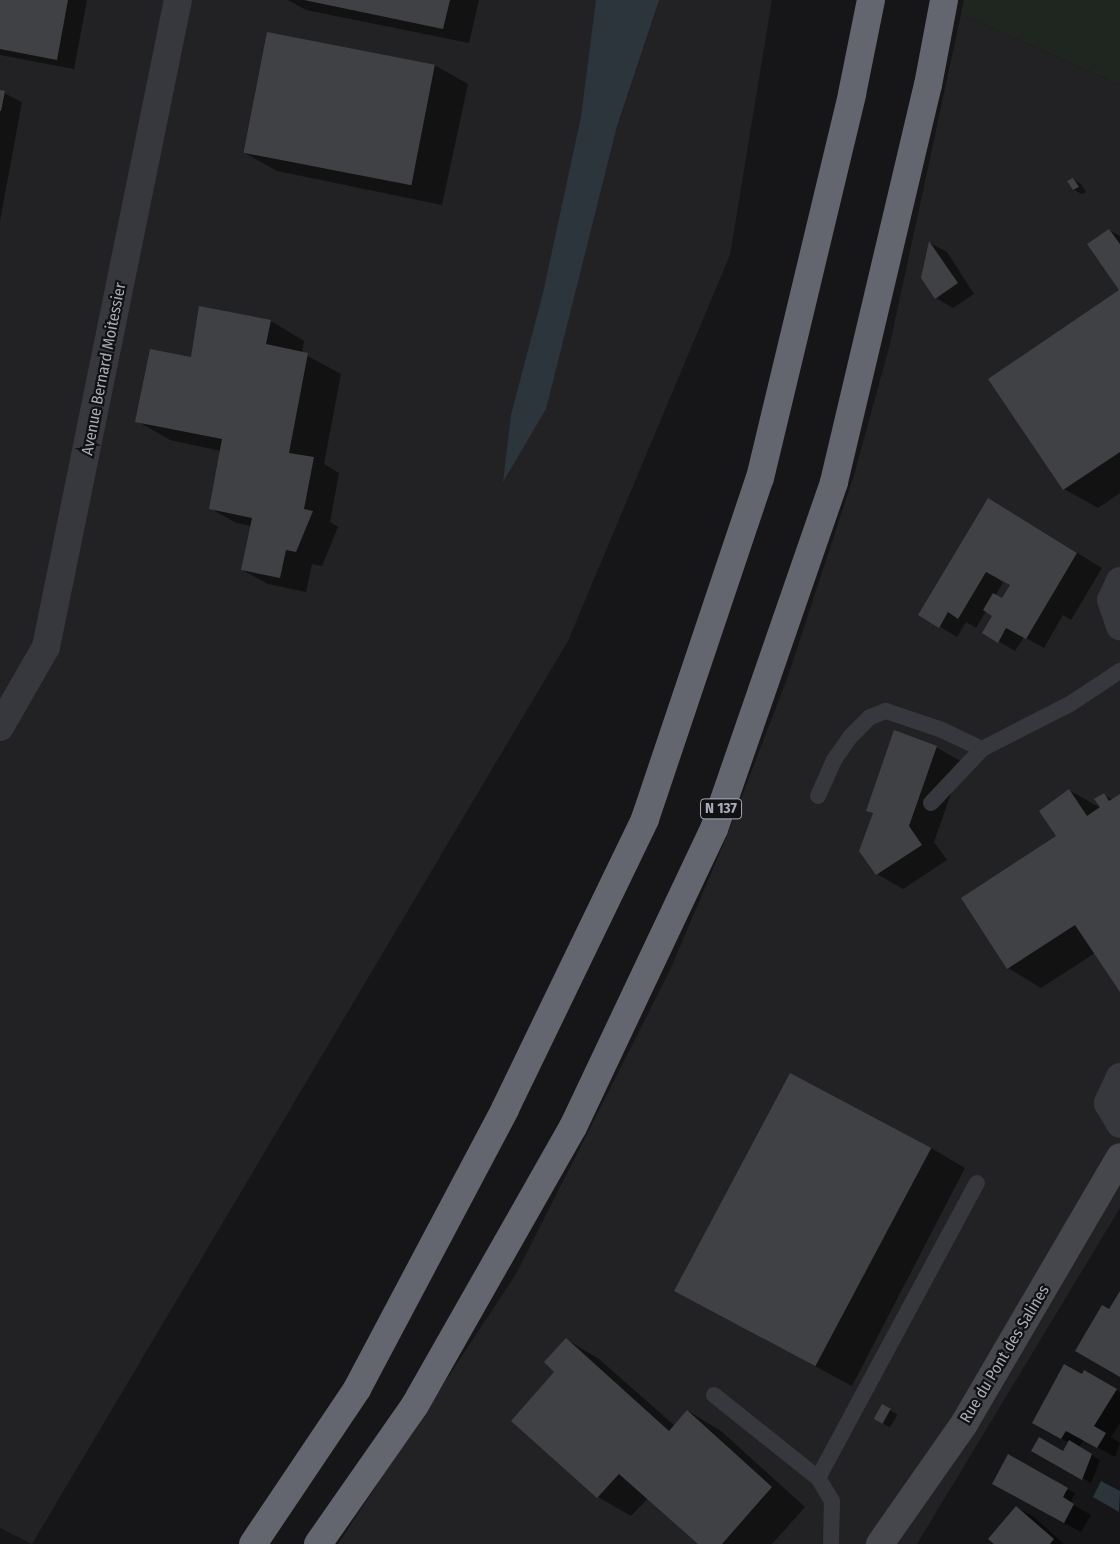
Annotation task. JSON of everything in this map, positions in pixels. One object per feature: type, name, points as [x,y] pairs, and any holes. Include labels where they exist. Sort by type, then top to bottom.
[{"type":"highway","points":[[253,1544],[357,1389],[505,1109],[644,819],[760,478],[852,94],[871,0]]},
{"type":"highway","name":"N 137","points":[[318,1544],[415,1405],[573,1127],[714,829],[834,482],[928,85],[944,0]]},
{"type":"street","name":"Avenue Bernard Moitessier","points":[[0,727],[46,647],[178,0]]},
{"type":"street","points":[[1120,581],[1111,600],[1120,626]]},
{"type":"street","points":[[1120,1077],[1108,1103],[1120,1124]]},
{"type":"street","name":"Rue du Pont des Salines","points":[[880,1544],[964,1424],[1120,1158]]},
{"type":"lane","points":[[931,804],[982,749],[1070,704],[1120,671]]},
{"type":"lane","points":[[818,796],[834,760],[851,736],[870,718],[886,711],[942,730],[982,749]]},
{"type":"lane","points":[[818,1478],[977,1183]]},
{"type":"lane","points":[[714,1394],[818,1478],[832,1501],[832,1544]]},
{"type":"shaded area","points":[[0,0],[772,0],[730,255],[568,641],[32,1544],[0,1528]]},
{"type":"shaded area","points":[[596,0],[659,0],[617,126],[546,409],[503,482],[511,415],[543,293],[581,117]]},
{"type":"shaded area","points":[[964,0],[1120,0],[1120,85],[961,14]]},
{"type":"shaded area","points":[[961,14],[1120,85],[1120,1208],[917,1544],[338,1544],[516,1274],[670,970],[724,843],[787,679],[854,475],[890,344]]},
{"type":"shaded area","points":[[1101,1481],[1120,1491],[1119,1512],[1093,1497]]},
{"type":"building","points":[[0,0],[68,0],[57,60],[0,49]]},
{"type":"building","points":[[304,0],[450,0],[443,29]]},
{"type":"building","points":[[267,32],[435,65],[411,185],[244,153]]},
{"type":"building","points":[[0,90],[5,91],[1,111],[0,111]]},
{"type":"building","points":[[1073,178],[1079,187],[1073,190],[1067,181]]},
{"type":"building","points":[[1109,229],[1120,244],[1120,452],[1063,490],[988,379],[1119,290],[1087,244]]},
{"type":"building","points":[[929,241],[958,283],[935,299],[921,278]]},
{"type":"building","points":[[199,306],[271,320],[266,344],[308,353],[289,453],[314,457],[304,509],[313,511],[296,552],[286,550],[280,578],[241,570],[252,518],[209,509],[222,439],[135,422],[150,349],[191,357]]},
{"type":"building","points":[[988,498],[1077,553],[1026,639],[1006,628],[998,643],[982,633],[992,616],[983,610],[993,593],[1002,598],[1010,585],[986,572],[958,619],[948,612],[939,628],[918,615]]},
{"type":"building","points":[[894,730],[937,746],[909,826],[922,845],[876,875],[859,851],[873,813],[866,811]]},
{"type":"building","points":[[1069,789],[1087,816],[1100,807],[1094,799],[1104,793],[1109,801],[1120,794],[1120,992],[1075,925],[1007,969],[961,898],[1056,836],[1039,811]]},
{"type":"building","points":[[790,1073],[931,1148],[815,1366],[674,1291]]},
{"type":"building","points":[[1120,1291],[1120,1377],[1075,1351],[1102,1305],[1109,1309]]},
{"type":"building","points":[[566,1338],[669,1431],[687,1410],[772,1487],[722,1544],[698,1544],[619,1474],[597,1498],[511,1421],[554,1372],[544,1362]]},
{"type":"building","points":[[1064,1364],[1082,1374],[1084,1370],[1117,1389],[1094,1426],[1106,1433],[1097,1448],[1066,1431],[1061,1439],[1032,1423]]},
{"type":"building","points":[[882,1404],[891,1409],[883,1424],[874,1419]]},
{"type":"building","points":[[1039,1437],[1063,1451],[1069,1440],[1092,1454],[1082,1480],[1031,1451]]},
{"type":"building","points":[[1008,1454],[1068,1488],[1063,1497],[1074,1504],[1064,1523],[992,1484]]},
{"type":"building","points":[[1016,1506],[1054,1539],[1050,1544],[994,1544],[988,1539]]}]
